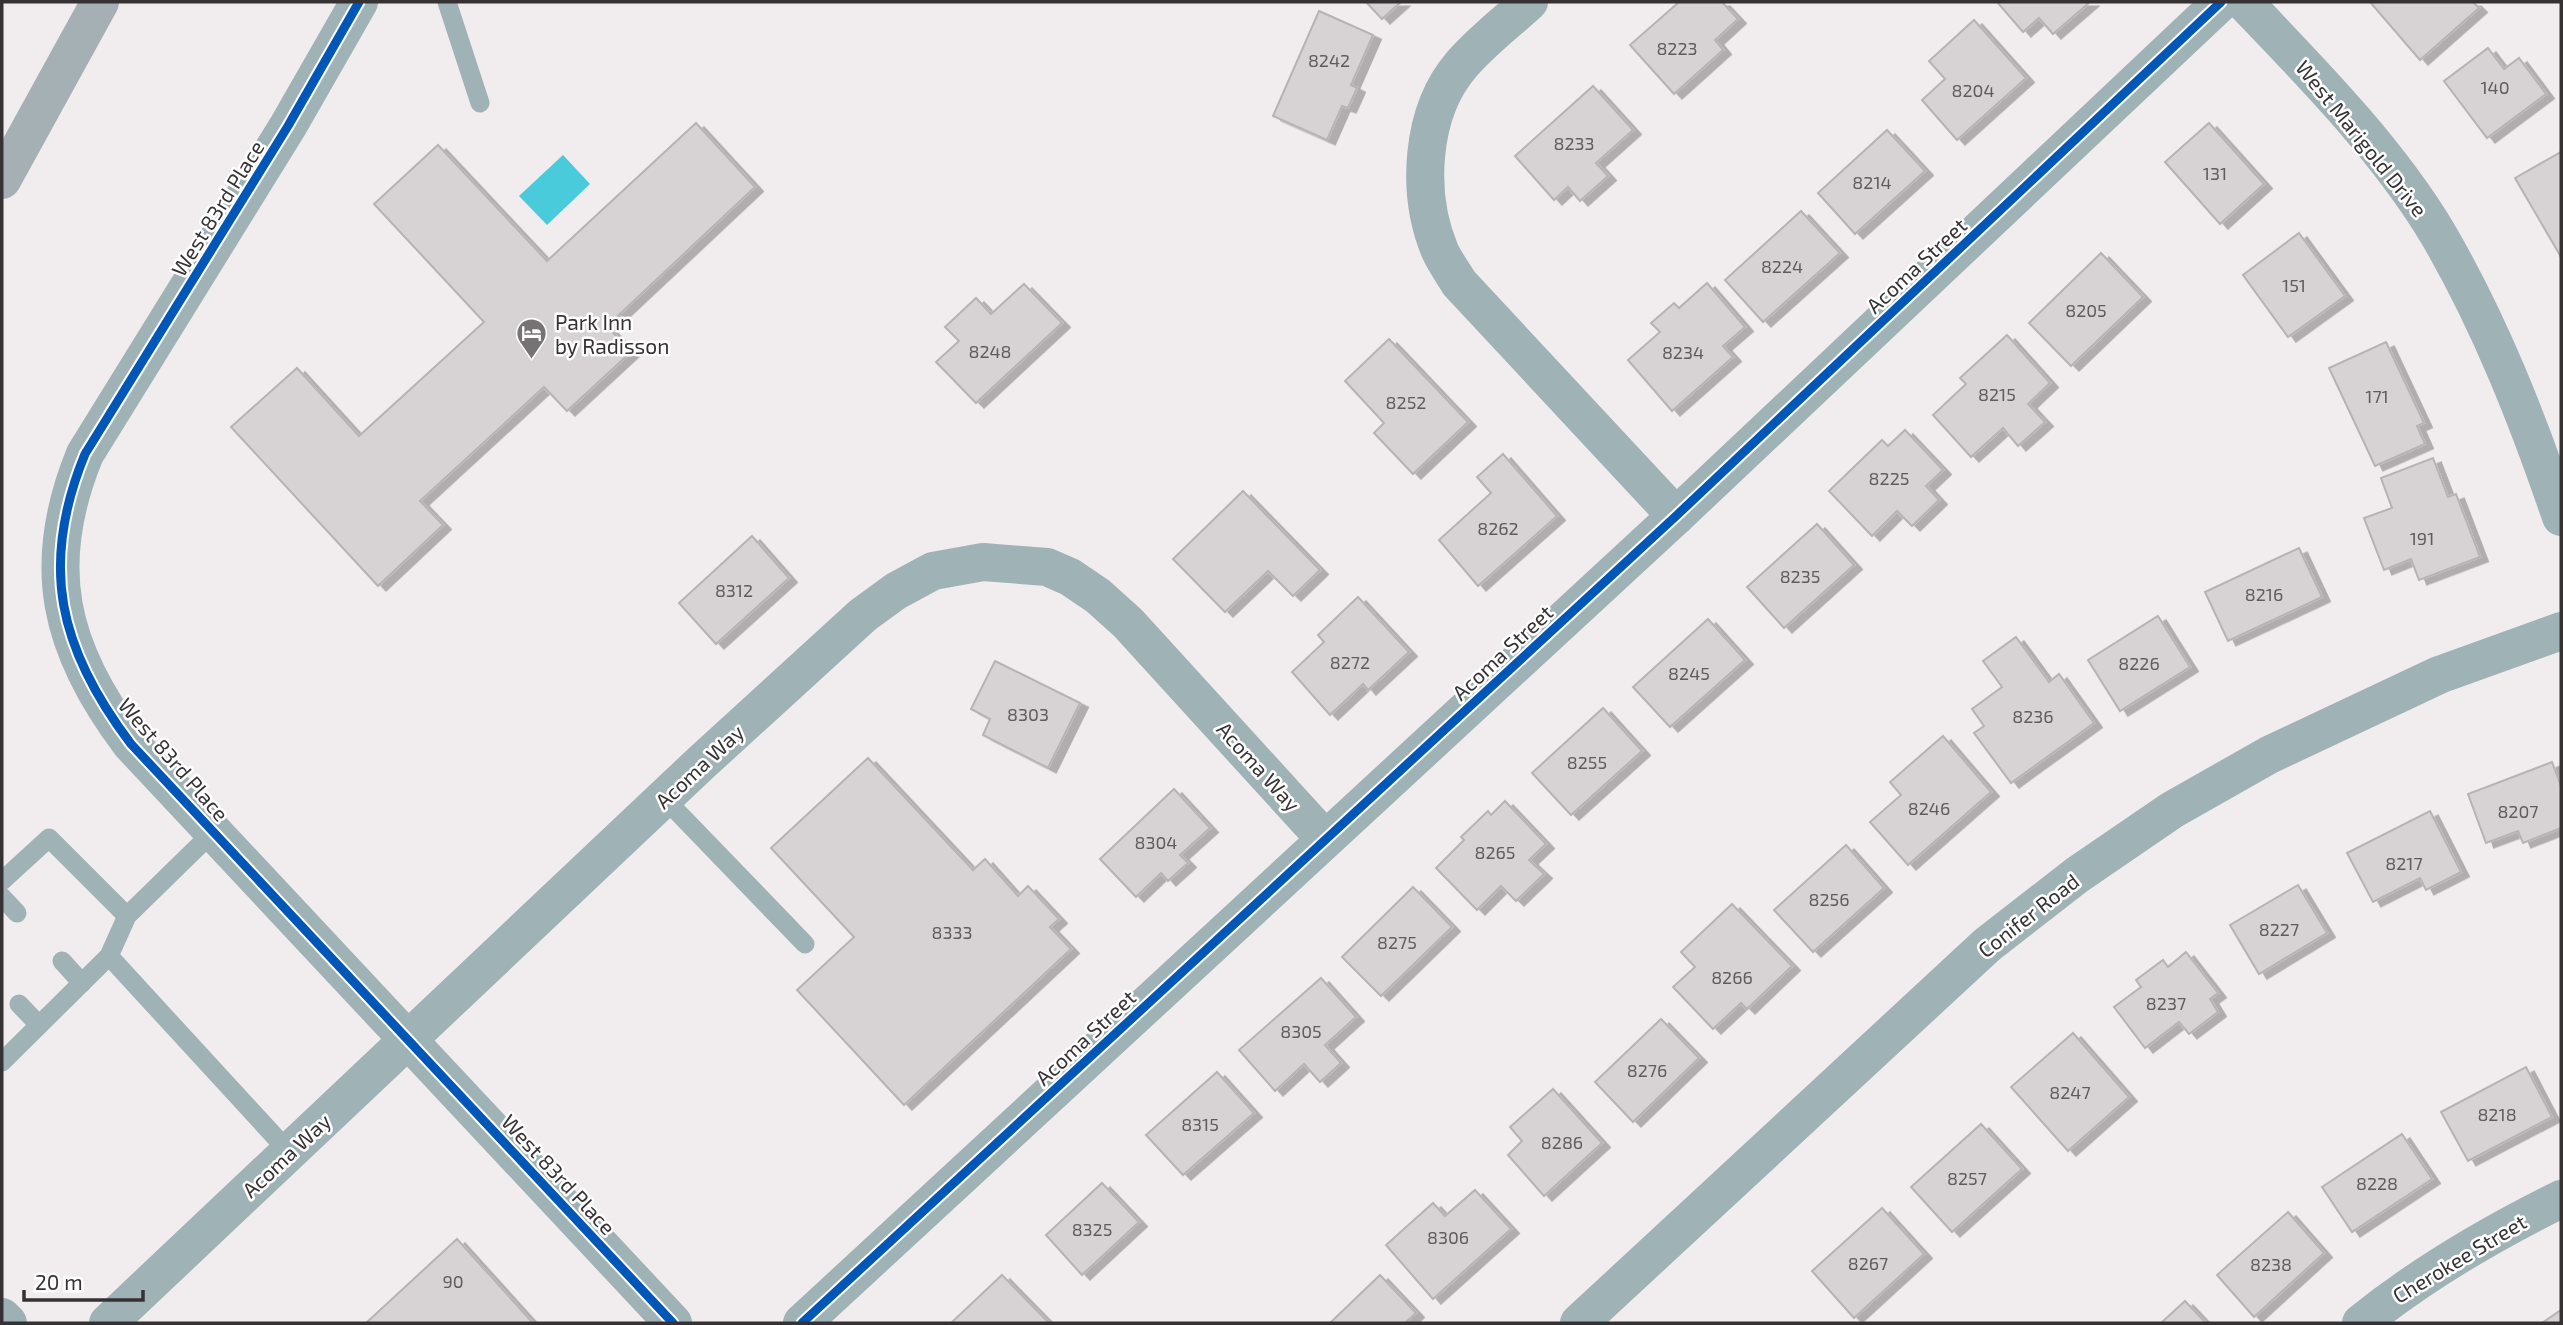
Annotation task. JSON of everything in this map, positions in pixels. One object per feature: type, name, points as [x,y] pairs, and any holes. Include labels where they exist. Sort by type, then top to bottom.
[{"type":"highway","points":[[2,180],[100,2]]},
{"type":"main road","points":[[2,1317],[8,1323]]},
{"type":"street","name":"West 83rd Place","points":[[359,2],[288,126],[85,454],[66,507],[59,560],[67,629],[93,687],[131,744],[673,1323]]},
{"type":"street","points":[[1529,2],[1462,64],[1445,89],[1429,139],[1425,163],[1431,224],[1441,253],[1459,283],[1676,516]]},
{"type":"street","name":"Acoma Street","points":[[802,1323],[1676,516],[2221,2]]},
{"type":"street","name":"West Marigold Drive","points":[[2244,2],[2304,64],[2380,155],[2437,233],[2480,311],[2522,410],[2561,517]]},
{"type":"street","name":"Acoma Way","points":[[108,1323],[664,798],[863,615],[896,591],[933,571],[984,562],[1047,567],[1070,577],[1098,596],[1128,623],[1325,839]]},
{"type":"street","name":"Conifer Road","points":[[1579,1323],[1987,945],[2077,875],[2172,810],[2269,755],[2439,675],[2561,631]]},
{"type":"street","name":"Cherokee Street","points":[[2361,1323],[2405,1287],[2454,1256],[2561,1199]]},
{"type":"lane","points":[[447,2],[480,103]]},
{"type":"lane","points":[[664,798],[806,944]]},
{"type":"lane","points":[[2,1062],[109,956],[127,916],[214,832]]},
{"type":"lane","points":[[2,881],[49,838],[127,916]]},
{"type":"lane","points":[[2,897],[17,914]]},
{"type":"lane","points":[[109,956],[289,1152]]},
{"type":"lane","points":[[62,961],[82,983]]},
{"type":"lane","points":[[19,1004],[39,1025]]},
{"type":"water","points":[[563,155],[590,184],[547,225],[519,196]]},
{"type":"building","points":[[1366,2],[1401,2],[1382,19]]},
{"type":"building","points":[[1679,2],[1722,2],[1738,19],[1715,40],[1723,50],[1674,94],[1630,45]]},
{"type":"building","points":[[1997,2],[2090,2],[2053,34],[2039,18],[2023,32]]},
{"type":"building","points":[[2370,2],[2473,2],[2479,8],[2420,60]]},
{"type":"building","points":[[1319,11],[1373,35],[1351,85],[1357,88],[1348,108],[1342,106],[1327,140],[1273,116]]},
{"type":"building","points":[[1974,20],[2026,78],[1957,140],[1922,100],[1945,79],[1929,61]]},
{"type":"building","points":[[2488,48],[2504,69],[2519,58],[2546,94],[2487,138],[2444,81]]},
{"type":"building","points":[[1593,86],[1633,130],[1596,163],[1608,176],[1580,201],[1568,187],[1554,200],[1515,156]]},
{"type":"building","name":"Park Inn by Radisson","points":[[696,123],[755,187],[607,326],[631,352],[567,411],[544,387],[420,501],[443,525],[378,586],[231,427],[297,368],[359,436],[484,322],[374,204],[438,145],[547,261]]},
{"type":"building","points":[[2209,123],[2264,184],[2220,224],[2165,162]]},
{"type":"building","points":[[1887,130],[1925,171],[1855,234],[1818,193]]},
{"type":"building","points":[[2561,152],[2561,257],[2515,178]]},
{"type":"building","points":[[1801,211],[1840,253],[1763,322],[1725,280]]},
{"type":"building","points":[[2299,233],[2345,296],[2288,337],[2243,275]]},
{"type":"building","points":[[2101,253],[2143,297],[2071,366],[2029,323]]},
{"type":"building","points":[[1707,283],[1745,327],[1723,346],[1733,357],[1672,411],[1628,360],[1660,332],[1651,323],[1674,303],[1679,308]]},
{"type":"building","points":[[1024,284],[1062,323],[976,403],[936,362],[959,341],[945,327],[976,298],[991,314]]},
{"type":"building","points":[[2007,335],[2050,383],[2028,404],[2045,422],[2018,446],[2003,428],[1971,457],[1933,415],[1966,384],[1960,378]]},
{"type":"building","points":[[1389,339],[1468,422],[1413,474],[1374,433],[1384,423],[1345,381]]},
{"type":"building","points":[[2386,342],[2424,423],[2417,426],[2425,444],[2375,466],[2329,368]]},
{"type":"building","points":[[1905,430],[1943,470],[1926,486],[1939,500],[1912,526],[1897,511],[1872,536],[1829,491],[1882,440],[1888,446]]},
{"type":"building","points":[[1503,454],[1557,516],[1478,586],[1439,540],[1491,493],[1477,477]]},
{"type":"building","points":[[2433,458],[2448,497],[2456,494],[2480,557],[2419,580],[2411,559],[2384,570],[2364,518],[2392,508],[2381,478]]},
{"type":"building","points":[[1243,491],[1320,570],[1293,596],[1268,571],[1225,612],[1173,559]]},
{"type":"building","points":[[1817,524],[1854,565],[1784,628],[1747,587]]},
{"type":"building","points":[[752,536],[789,578],[716,644],[679,603]]},
{"type":"building","points":[[2299,548],[2322,597],[2228,641],[2205,592]]},
{"type":"building","points":[[1358,597],[1409,652],[1368,690],[1363,684],[1330,715],[1292,672],[1324,642],[1318,635]]},
{"type":"building","points":[[2158,616],[2190,667],[2120,711],[2088,660]]},
{"type":"building","points":[[1708,619],[1745,660],[1670,727],[1633,687]]},
{"type":"building","points":[[2016,637],[2049,682],[2059,674],[2094,723],[2011,783],[1974,733],[1984,726],[1972,709],[2002,687],[1983,661]]},
{"type":"building","points":[[995,661],[1080,703],[1048,768],[983,735],[990,719],[971,709]]},
{"type":"building","points":[[1603,708],[1642,751],[1571,815],[1532,773]]},
{"type":"building","points":[[1943,736],[1991,792],[1908,865],[1870,822],[1901,795],[1890,782]]},
{"type":"building","points":[[868,758],[973,870],[985,859],[1018,896],[1028,886],[1059,919],[1050,927],[1071,949],[904,1105],[797,990],[854,937],[771,848]]},
{"type":"building","points":[[2552,762],[2561,786],[2561,828],[2523,843],[2518,831],[2486,843],[2468,794]]},
{"type":"building","points":[[1174,789],[1210,828],[1180,855],[1188,863],[1168,881],[1161,873],[1136,897],[1100,859]]},
{"type":"building","points":[[1505,801],[1546,844],[1529,860],[1544,874],[1516,901],[1501,886],[1477,910],[1436,868],[1464,840],[1461,837],[1488,811],[1491,815]]},
{"type":"building","points":[[2430,811],[2461,872],[2426,890],[2420,878],[2373,902],[2347,853]]},
{"type":"building","points":[[1846,845],[1884,888],[1813,952],[1774,910]]},
{"type":"building","points":[[2298,885],[2327,933],[2259,974],[2230,925]]},
{"type":"building","points":[[1413,887],[1452,927],[1381,996],[1342,957]]},
{"type":"building","points":[[1732,904],[1792,966],[1747,1009],[1741,1003],[1713,1029],[1673,987],[1695,967],[1681,952]]},
{"type":"building","points":[[2186,952],[2218,993],[2210,999],[2218,1012],[2189,1034],[2179,1022],[2145,1048],[2114,1007],[2141,987],[2136,980],[2163,960],[2168,967]]},
{"type":"building","points":[[1321,978],[1356,1017],[1325,1045],[1341,1063],[1320,1082],[1304,1064],[1275,1091],[1239,1050]]},
{"type":"building","points":[[1661,1019],[1699,1058],[1633,1122],[1595,1082]]},
{"type":"building","points":[[2073,1033],[2129,1097],[2068,1151],[2011,1087]]},
{"type":"building","points":[[2526,1067],[2552,1117],[2468,1161],[2441,1112]]},
{"type":"building","points":[[1217,1072],[1254,1113],[1183,1175],[1146,1135]]},
{"type":"building","points":[[1553,1089],[1602,1143],[1544,1196],[1508,1155],[1522,1141],[1510,1127]]},
{"type":"building","points":[[1981,1124],[2022,1169],[1952,1232],[1911,1187]]},
{"type":"building","points":[[2402,1134],[2432,1179],[2352,1232],[2322,1187]]},
{"type":"building","points":[[1102,1183],[1139,1222],[1082,1275],[1046,1235]]},
{"type":"building","points":[[1475,1190],[1511,1229],[1433,1299],[1386,1245],[1433,1203],[1445,1216]]},
{"type":"building","points":[[1882,1208],[1924,1254],[1854,1318],[1812,1271]]},
{"type":"building","points":[[2288,1212],[2324,1253],[2254,1317],[2217,1275]]},
{"type":"building","points":[[457,1239],[533,1323],[366,1323]]},
{"type":"building","points":[[1002,1275],[1049,1323],[951,1323]]},
{"type":"building","points":[[1380,1275],[1416,1313],[1405,1323],[1330,1323]]},
{"type":"building","points":[[2185,1301],[2206,1323],[2161,1323]]},
{"type":"building","points":[[2561,1310],[2561,1323],[2542,1323]]},
{"type":"cycle path","points":[[359,2],[288,126],[85,454],[71,495],[63,533],[60,570],[64,605],[73,640],[87,674],[106,709],[131,744],[673,1323]]},
{"type":"cycle path","points":[[802,1323],[1676,516],[2221,2]]},
{"type":"place","name":"Park Inn by Radisson","points":[[532,360]]}]
